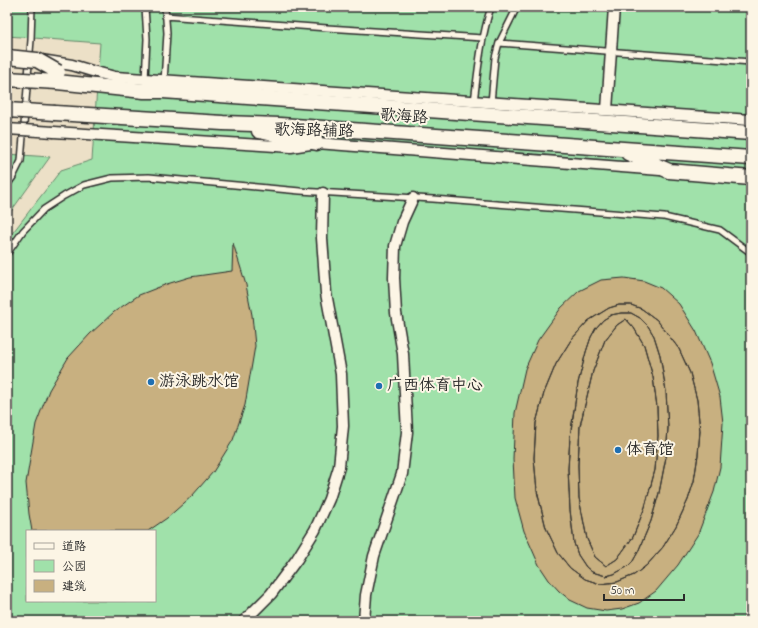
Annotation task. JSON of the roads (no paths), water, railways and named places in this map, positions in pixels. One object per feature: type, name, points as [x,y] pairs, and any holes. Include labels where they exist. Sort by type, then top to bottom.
[{"type":"main road","points":[[7,57],[37,60],[58,72]]},
{"type":"main road","name":"歌海路","points":[[7,79],[58,72],[77,85],[164,86],[491,108],[751,133]]},
{"type":"main road","name":"歌海路","points":[[7,110],[280,125],[751,158]]},
{"type":"main road","points":[[223,123],[317,143]]},
{"type":"main road","points":[[619,149],[669,171],[751,178]]},
{"type":"street","points":[[607,110],[614,7]]},
{"type":"street","points":[[58,72],[115,77],[144,85]]},
{"type":"street","points":[[491,108],[607,110],[751,120]]},
{"type":"street","name":"歌海路辅路","points":[[7,129],[291,147],[317,143],[669,171]]},
{"type":"street","points":[[244,621],[271,594],[297,559],[315,530],[329,499],[339,467],[343,426],[342,374],[326,293],[322,238],[324,193]]},
{"type":"street","points":[[364,621],[366,595],[374,556],[402,474],[407,432],[403,354],[396,313],[394,278],[395,246],[402,222],[413,198]]},
{"type":"lane","points":[[7,185],[14,177],[21,161],[31,40],[32,7]]},
{"type":"lane","points":[[144,85],[147,40],[145,7]]},
{"type":"lane","points":[[164,86],[167,33],[165,7]]},
{"type":"lane","points":[[474,107],[482,38],[492,7]]},
{"type":"lane","points":[[491,108],[498,43],[517,7]]},
{"type":"lane","points":[[166,16],[482,38]]},
{"type":"lane","points":[[498,43],[751,62]]},
{"type":"lane","points":[[7,254],[23,231],[44,209],[84,185],[112,178],[149,177],[324,193],[413,198],[664,217],[720,230],[751,253]]},
{"type":"place","name":"游泳跳水馆","points":[[151,382]]},
{"type":"place","name":"广西体育中心","points":[[379,386]]},
{"type":"place","name":"体育馆","points":[[618,450]]}]
